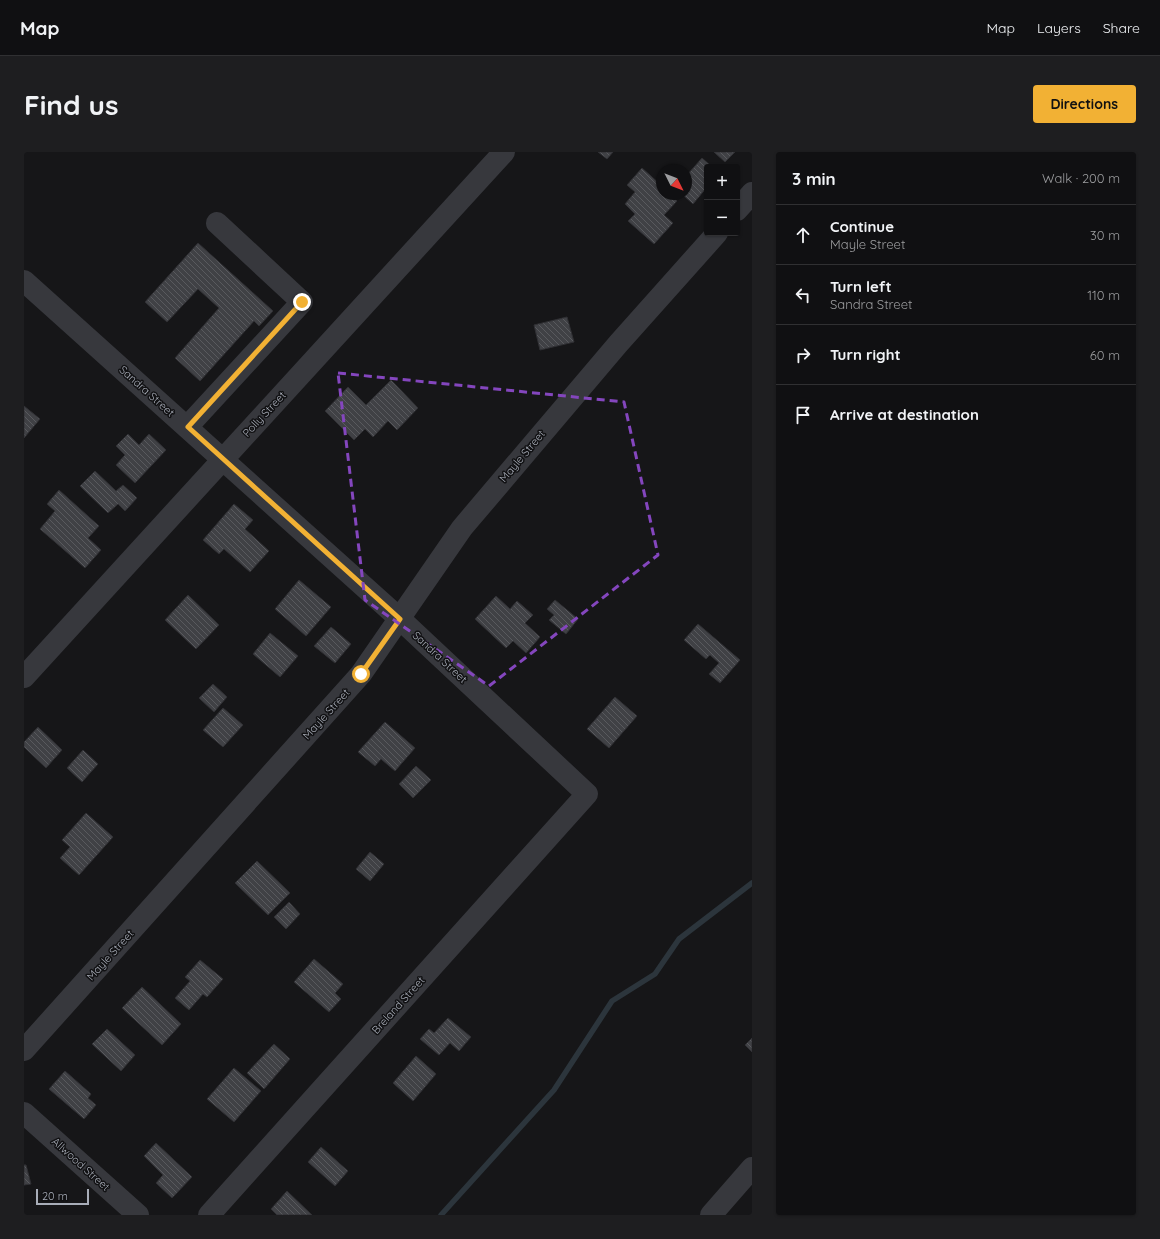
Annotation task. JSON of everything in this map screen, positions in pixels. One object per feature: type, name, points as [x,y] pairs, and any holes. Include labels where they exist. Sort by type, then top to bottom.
[{"type":"street","name":"Polly Street","points":[[24,677],[504,152]]},
{"type":"street","points":[[740,207],[752,193]]},
{"type":"street","points":[[188,427],[302,302],[217,223]]},
{"type":"street","name":"Mayle Street","points":[[24,1050],[361,674],[462,528],[603,362],[714,236]]},
{"type":"street","name":"Sandra Street","points":[[27,290],[223,458],[400,619],[587,794]]},
{"type":"street","name":"Breland Street","points":[[209,1215],[587,794]]},
{"type":"street","name":"Allwood Street","points":[[24,1113],[138,1215]]},
{"type":"street","points":[[711,1215],[752,1168]]},
{"type":"highlighted area","points":[[338,373],[624,402],[658,555],[489,686],[365,600]]},
{"type":"building","points":[[598,152],[613,152],[607,159]]},
{"type":"building","points":[[714,152],[735,152],[725,162]]},
{"type":"building","points":[[702,158],[709,164],[704,164],[704,191],[693,204],[689,200],[692,200],[692,169]]},
{"type":"building","points":[[642,168],[656,181],[656,200],[677,201],[664,215],[673,223],[654,244],[628,221],[635,214],[625,204],[635,192],[627,185]]},
{"type":"building","points":[[198,243],[273,311],[259,326],[254,321],[200,381],[175,358],[219,308],[198,289],[167,322],[145,302]]},
{"type":"building","points":[[567,317],[574,342],[540,350],[534,325]]},
{"type":"building","points":[[391,380],[418,408],[397,430],[388,421],[373,437],[365,429],[354,440],[325,411],[348,387],[366,405]]},
{"type":"building","points":[[24,406],[40,419],[24,438]]},
{"type":"building","points":[[128,434],[139,445],[149,434],[166,450],[135,483],[116,465],[125,455],[116,446]]},
{"type":"building","points":[[95,471],[116,491],[123,485],[137,498],[125,511],[118,504],[108,513],[80,486]]},
{"type":"building","points":[[59,490],[99,526],[88,538],[101,550],[85,568],[40,529],[55,511],[47,504]]},
{"type":"building","points":[[234,504],[253,520],[245,529],[269,551],[250,572],[224,549],[219,554],[203,540]]},
{"type":"building","points":[[299,580],[331,607],[306,636],[275,609]]},
{"type":"building","points":[[188,595],[219,625],[196,649],[165,620]]},
{"type":"building","points":[[496,596],[510,609],[517,601],[533,615],[525,623],[540,637],[526,653],[513,641],[506,648],[475,619]]},
{"type":"building","points":[[555,600],[578,619],[566,634],[549,620],[554,615],[547,609]]},
{"type":"building","points":[[698,624],[740,660],[720,683],[709,674],[719,663],[710,655],[706,659],[684,640]]},
{"type":"building","points":[[331,627],[351,644],[335,663],[314,646]]},
{"type":"building","points":[[270,633],[298,656],[280,677],[253,654]]},
{"type":"building","points":[[213,684],[227,697],[214,712],[199,698]]},
{"type":"building","points":[[615,697],[637,716],[609,748],[587,729]]},
{"type":"building","points":[[223,708],[243,725],[223,747],[203,730]]},
{"type":"building","points":[[385,722],[415,748],[395,771],[381,759],[375,766],[358,752]]},
{"type":"building","points":[[38,727],[62,750],[46,768],[24,747],[24,742]]},
{"type":"building","points":[[83,750],[98,764],[82,782],[67,768]]},
{"type":"building","points":[[416,766],[431,780],[413,798],[399,784]]},
{"type":"building","points":[[86,813],[113,837],[79,875],[60,858],[70,847],[62,840]]},
{"type":"building","points":[[370,852],[384,864],[370,881],[356,869]]},
{"type":"building","points":[[257,861],[290,893],[268,915],[235,883]]},
{"type":"building","points":[[289,902],[300,914],[286,929],[274,917]]},
{"type":"building","points":[[314,959],[343,984],[335,993],[341,999],[329,1012],[294,982]]},
{"type":"building","points":[[200,960],[223,979],[207,997],[203,994],[189,1010],[175,998],[190,981],[185,977]]},
{"type":"building","points":[[142,987],[181,1024],[162,1045],[122,1008]]},
{"type":"building","points":[[448,1018],[471,1037],[459,1051],[450,1043],[439,1055],[420,1039],[429,1029],[434,1033]]},
{"type":"building","points":[[107,1029],[135,1055],[121,1071],[92,1044]]},
{"type":"building","points":[[752,1038],[752,1052],[745,1045]]},
{"type":"building","points":[[274,1044],[290,1059],[264,1089],[247,1073]]},
{"type":"building","points":[[416,1056],[436,1074],[413,1101],[393,1083]]},
{"type":"building","points":[[234,1068],[261,1091],[234,1122],[207,1099]]},
{"type":"building","points":[[65,1071],[91,1094],[88,1098],[96,1105],[84,1119],[49,1089]]},
{"type":"building","points":[[156,1143],[192,1177],[172,1198],[156,1183],[163,1175],[144,1156]]},
{"type":"building","points":[[321,1147],[348,1171],[335,1186],[308,1162]]},
{"type":"building","points":[[24,1165],[26,1165],[31,1184],[24,1185]]},
{"type":"building","points":[[287,1191],[312,1215],[277,1215],[271,1209]]},
{"type":"waterway","points":[[441,1215],[554,1090],[612,1001],[655,974],[679,939],[752,883]]},
{"type":"route","points":[[302,302],[188,427],[400,619],[361,674]]}]
